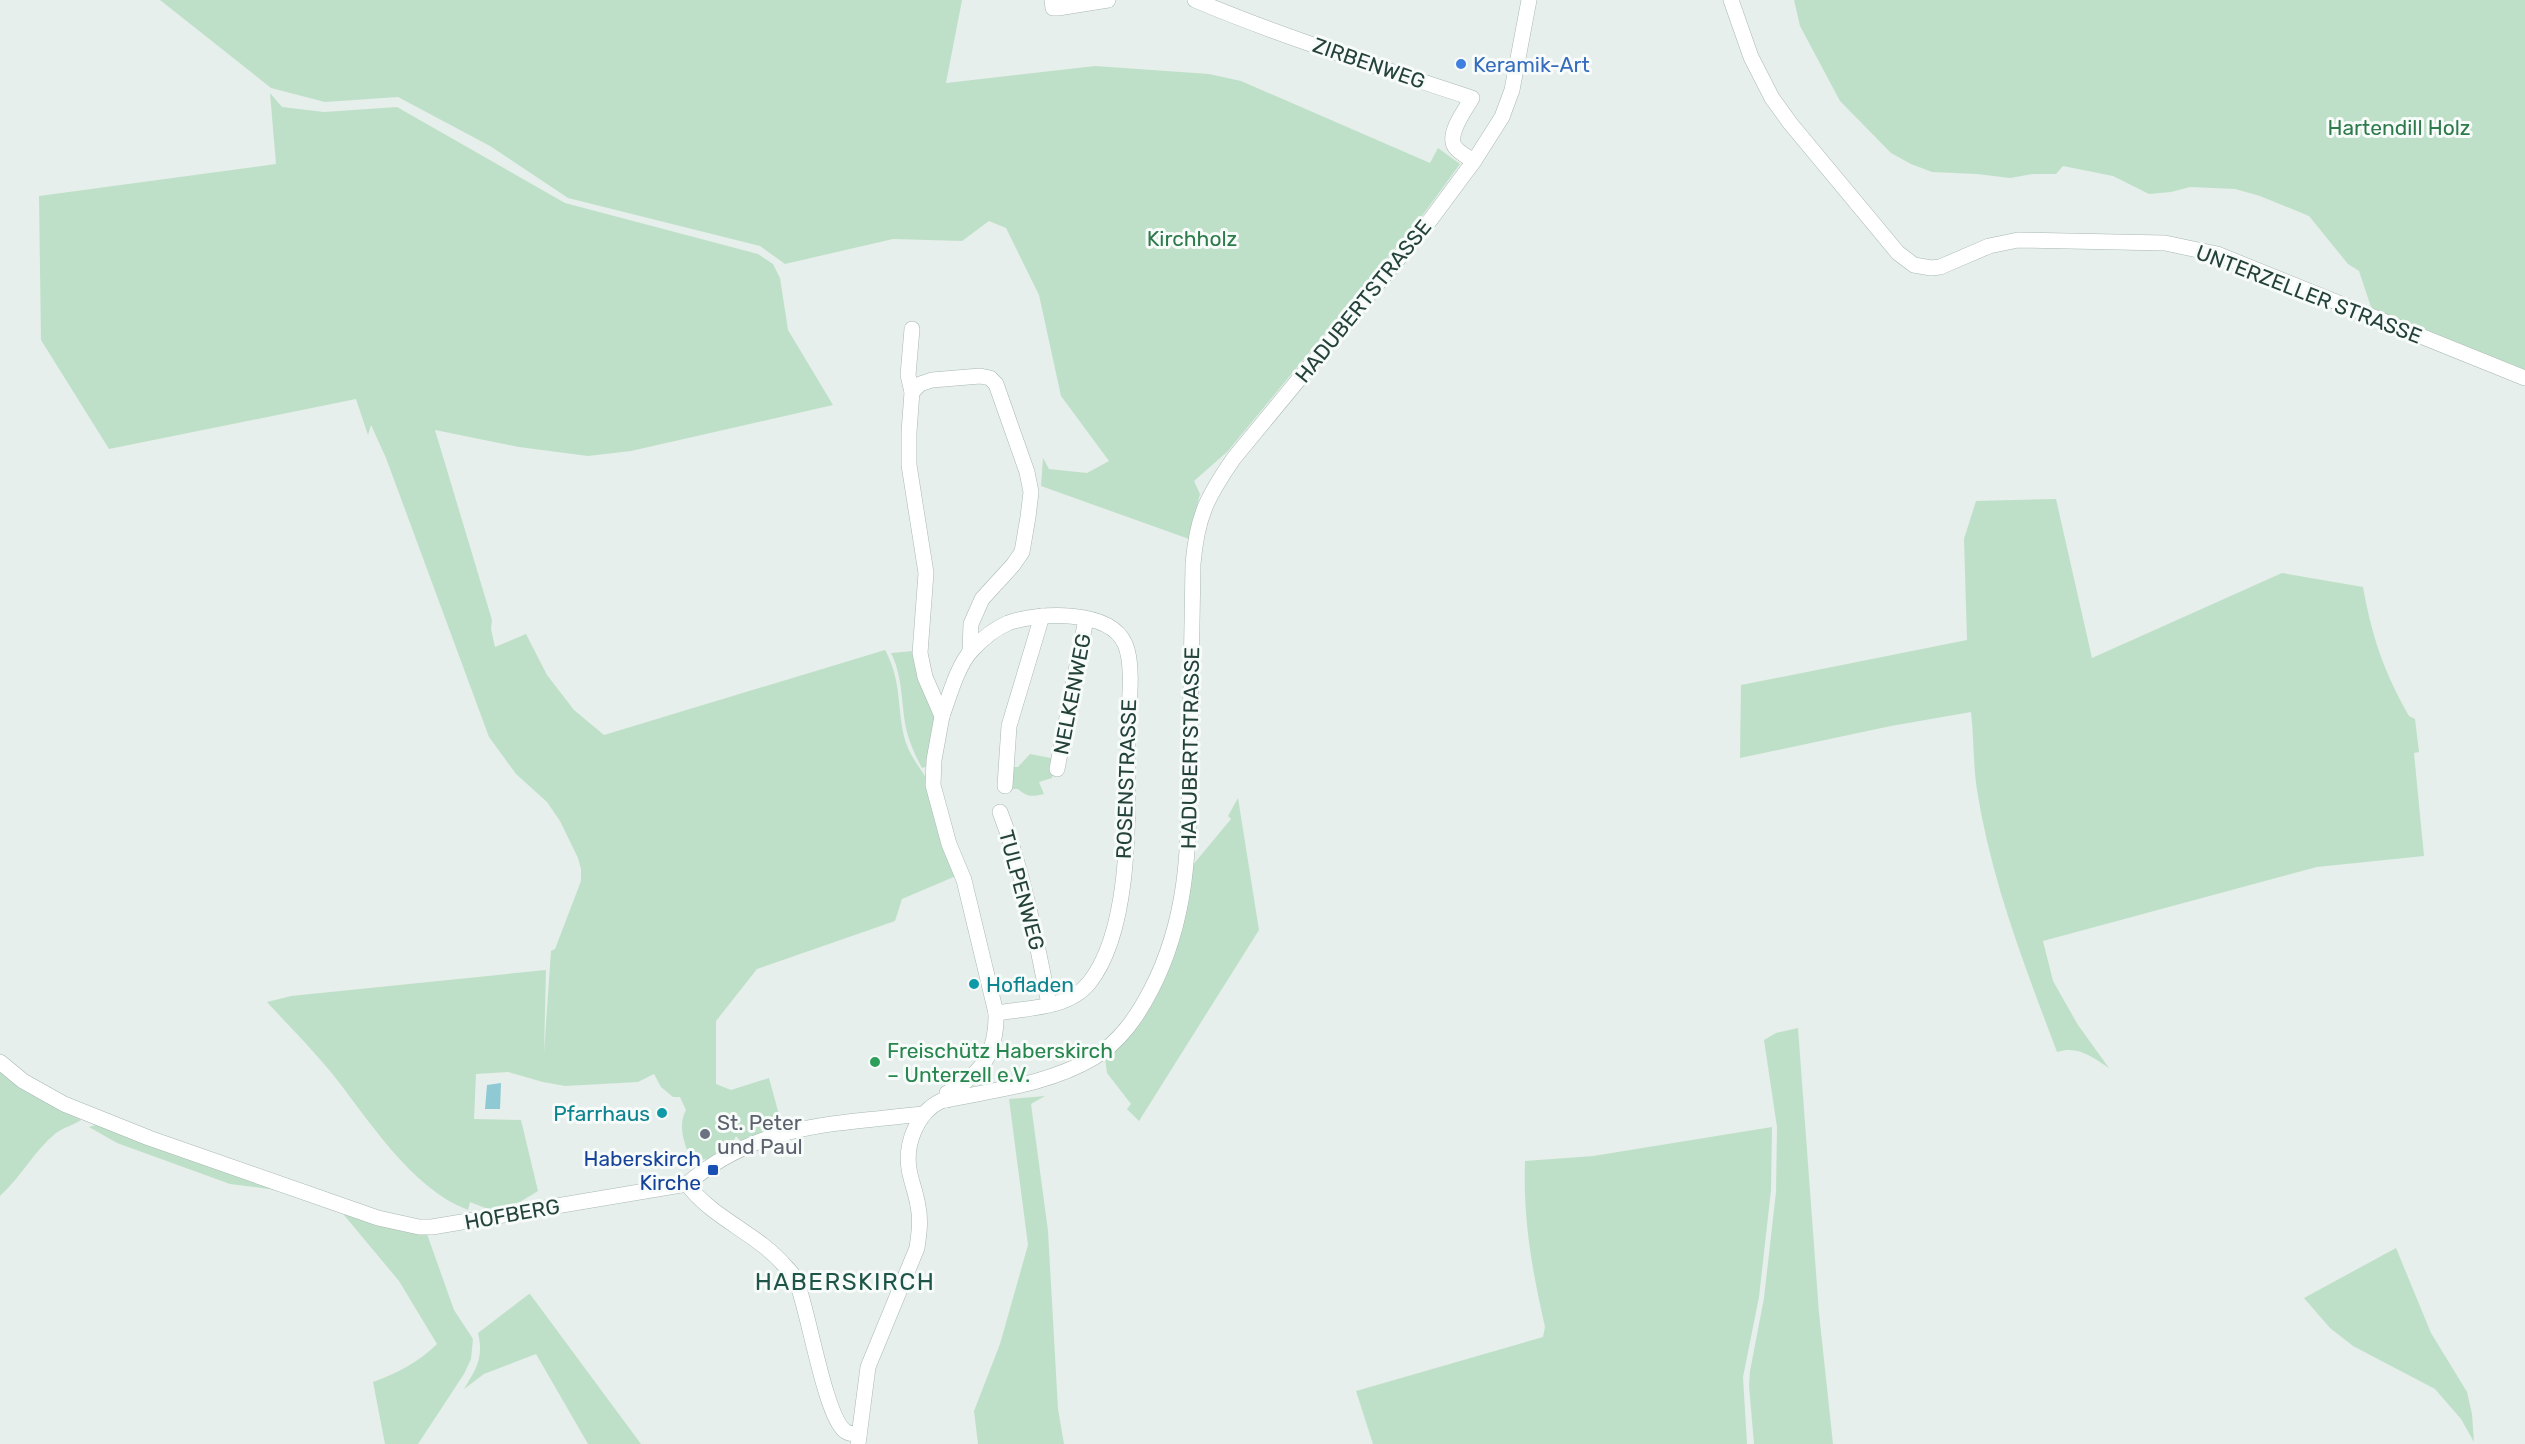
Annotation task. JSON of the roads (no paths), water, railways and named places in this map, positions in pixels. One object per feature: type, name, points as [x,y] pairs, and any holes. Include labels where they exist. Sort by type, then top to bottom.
[{"type":"street","points":[[1052,0],[1053,8],[1058,8],[1108,0]]},
{"type":"street","name":"ZIRBENWEG","points":[[1195,0],[1237,18],[1348,58],[1472,98],[1454,131],[1452,141],[1456,148],[1474,161]]},
{"type":"street","name":"HADUBERTSTRASSE","points":[[923,1114],[934,1104],[947,1100],[1046,1079],[1069,1070],[1094,1058],[1124,1034],[1139,1012],[1161,970],[1175,934],[1188,866],[1193,564],[1196,534],[1204,507],[1210,493],[1234,458],[1431,219],[1474,161],[1502,117],[1512,90],[1529,0]]},
{"type":"street","name":"UNTERZELLER STRASSE","points":[[1731,0],[1751,57],[1772,98],[1790,123],[1898,253],[1914,265],[1940,267],[1989,246],[2018,240],[2164,243],[2217,254],[2525,378]]},
{"type":"street","points":[[912,329],[908,375],[912,392],[909,465],[926,573],[920,653],[925,677],[942,716]]},
{"type":"street","name":"ROSENSTRASSE","points":[[912,392],[920,384],[932,380],[981,376],[990,378],[996,384],[1030,482],[1026,539],[1022,552],[982,599],[971,624],[970,651],[942,716],[934,767],[935,793],[949,844],[964,880],[996,1013],[996,1035],[988,1057],[977,1071],[947,1093],[947,1100]]},
{"type":"street","points":[[1005,786],[1005,755],[1009,726],[1042,616]]},
{"type":"street","name":"ROSENSTRASSE","points":[[970,651],[992,632],[1009,623],[1042,616],[1086,619],[1102,623],[1119,635],[1127,650],[1128,834],[1114,925],[1100,964],[1095,975],[1081,991],[1068,1000],[996,1013]]},
{"type":"street","name":"NELKENWEG","points":[[1057,769],[1086,619]]},
{"type":"street","name":"TULPENWEG","points":[[1000,812],[1022,879],[1049,1004]]},
{"type":"street","name":"HOFBERG","points":[[0,1062],[23,1081],[64,1104],[148,1138],[378,1218],[418,1227],[432,1227],[687,1184]]},
{"type":"street","points":[[923,1114],[911,1142],[909,1166],[918,1207],[920,1228],[917,1248],[868,1367],[858,1439],[843,1429],[831,1405],[796,1278],[775,1254],[696,1197],[687,1184],[708,1166],[742,1147],[788,1132],[842,1121],[923,1114]]},
{"type":"water","points":[[501,1083],[500,1109],[485,1109],[487,1085]]},
{"type":"place","name":"Keramik-Art","points":[[1461,64]]},
{"type":"place","name":"Hofladen","points":[[974,984]]},
{"type":"place","name":"Freischütz Haberskirch – Unterzell e.V.","points":[[875,1062]]},
{"type":"place","name":"Pfarrhaus","points":[[662,1113]]},
{"type":"place","name":"St. Peter und Paul","points":[[705,1134]]},
{"type":"place","name":"Haberskirch Kirche","points":[[713,1170]]},
{"type":"district","name":"HABERSKIRCH","points":[[845,1282]]},
{"type":"park label","name":"Hartendill Holz","points":[[2399,127]]},
{"type":"park label","name":"Kirchholz","points":[[1192,238]]}]
